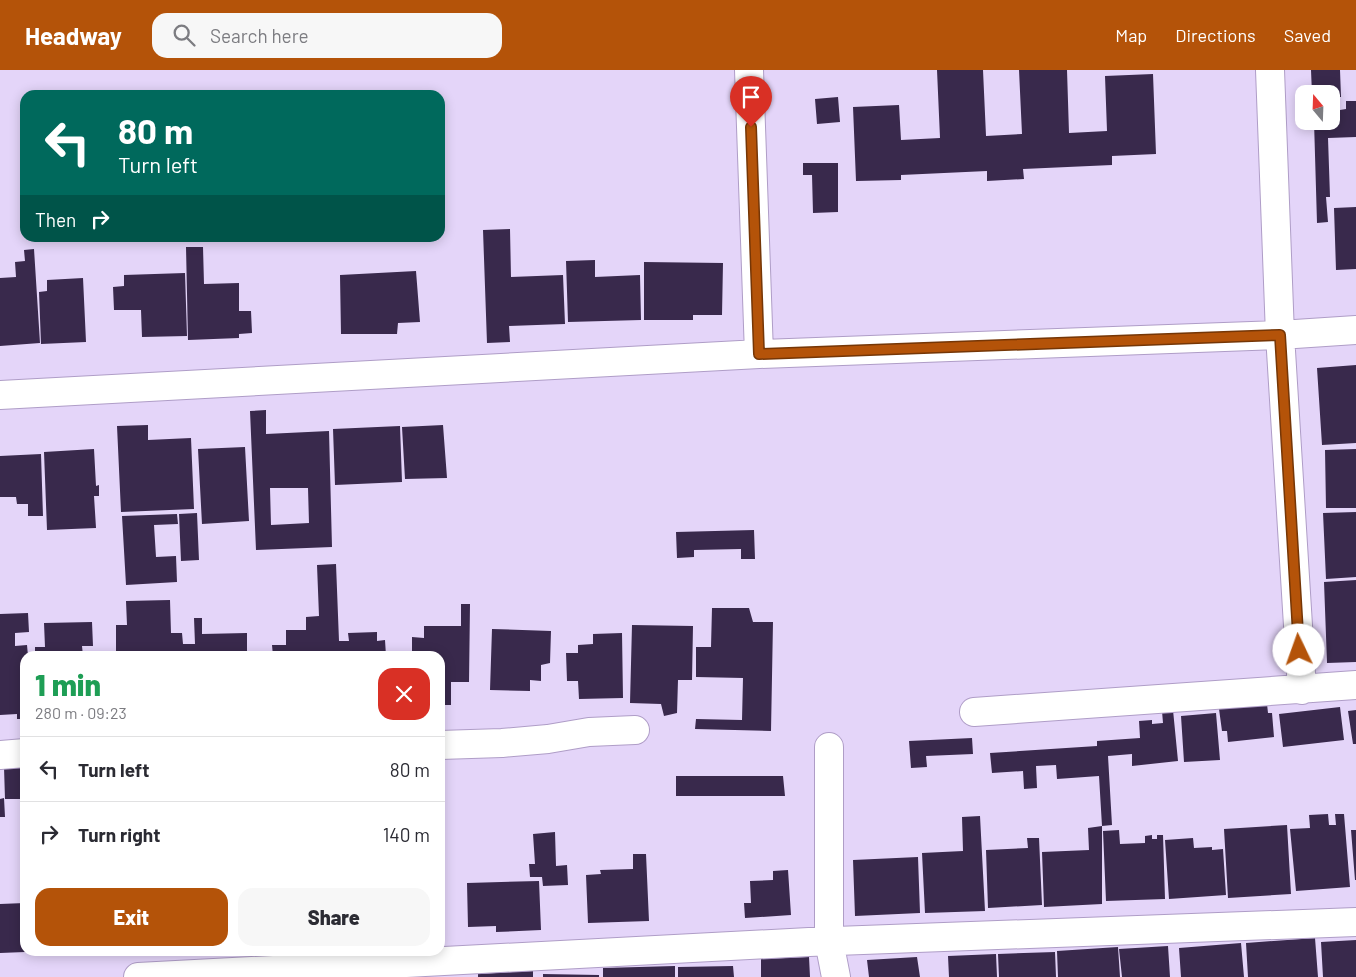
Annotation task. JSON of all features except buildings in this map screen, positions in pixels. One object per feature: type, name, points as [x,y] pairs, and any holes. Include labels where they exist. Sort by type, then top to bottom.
[{"type":"street","points":[[749,70],[759,354]]},
{"type":"street","points":[[1270,70],[1280,335],[1302,690]]},
{"type":"street","points":[[0,395],[759,354],[1280,335],[1356,330]]},
{"type":"street","points":[[974,712],[1356,686]]},
{"type":"street","points":[[445,745],[502,743],[548,739],[589,732],[635,730]]},
{"type":"street","points":[[829,747],[829,941],[836,977]]},
{"type":"street","points":[[0,755],[20,753]]},
{"type":"street","points":[[138,977],[294,966],[829,941],[1356,922]]},
{"type":"route","points":[[751,127],[759,354],[1280,335],[1299,650]]}]
